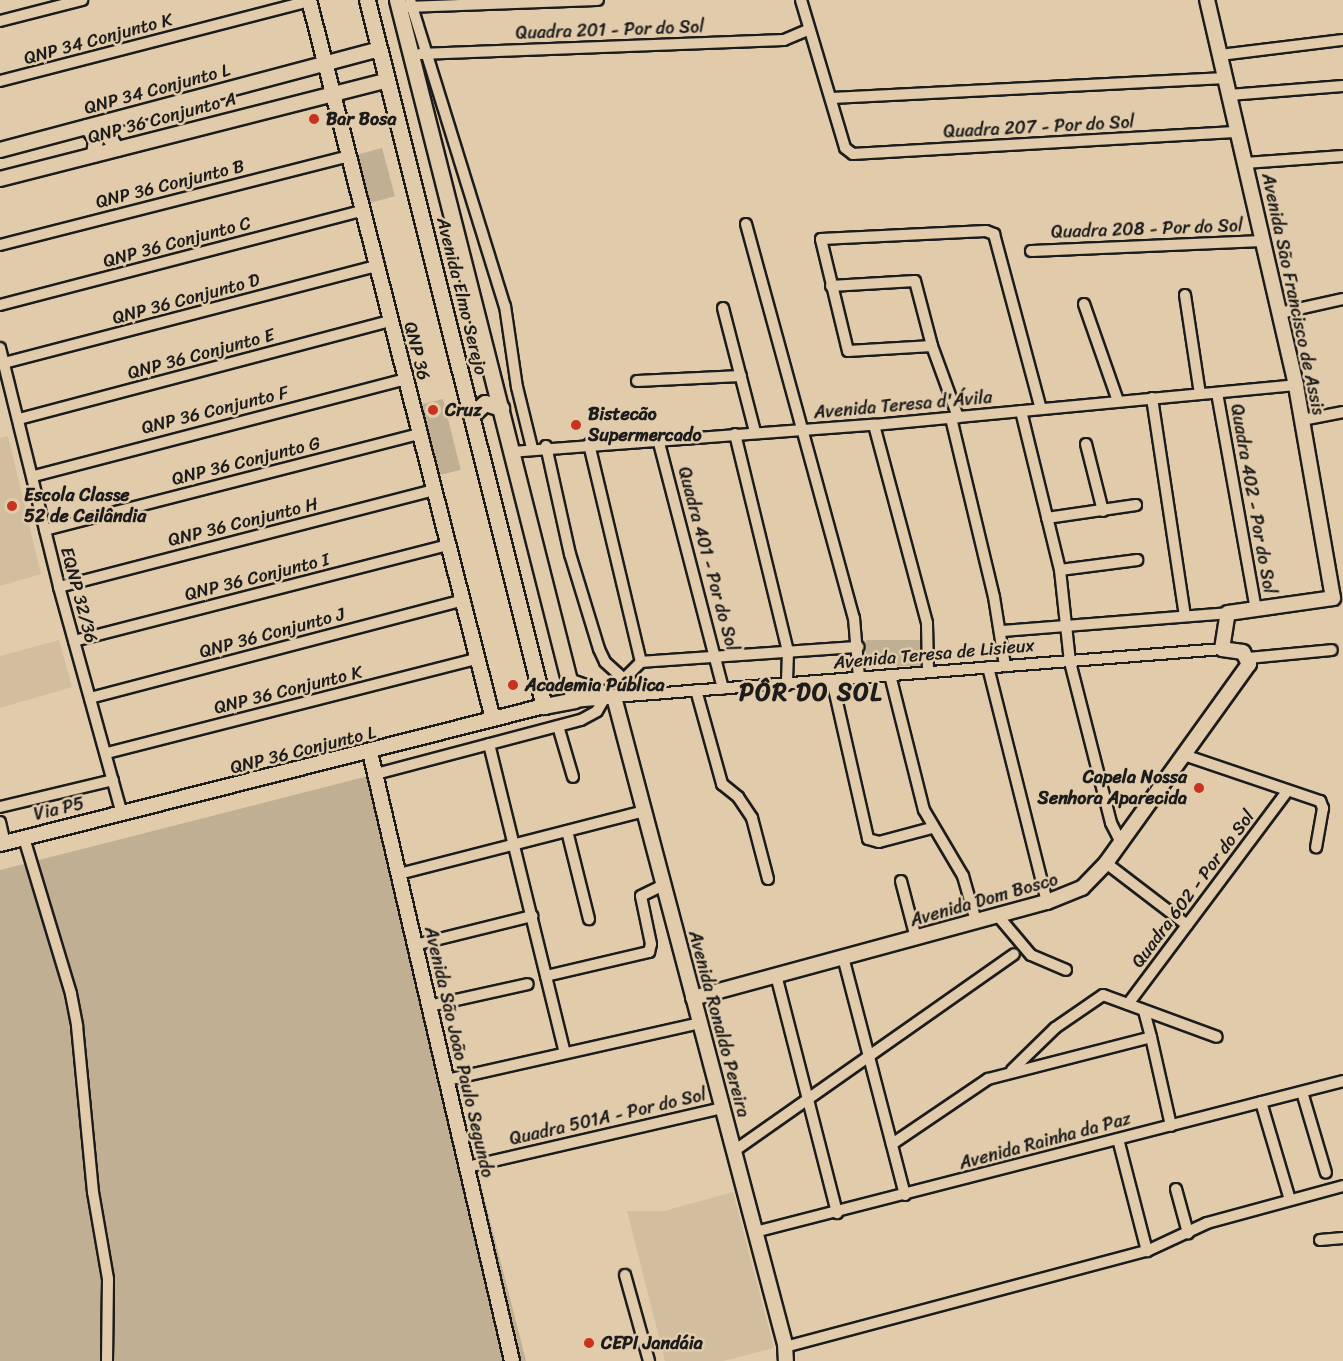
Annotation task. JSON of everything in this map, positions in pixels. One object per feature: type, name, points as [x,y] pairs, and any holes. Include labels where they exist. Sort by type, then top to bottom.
[{"type":"main road","name":"Avenida Elmo Serejo","points":[[367,0],[473,414],[544,706]]},
{"type":"main road","name":"Avenida Elmo Serejo","points":[[404,4],[511,452],[574,700]]},
{"type":"main road","points":[[466,389],[480,392],[496,387]]},
{"type":"main road","points":[[473,414],[485,403],[501,408]]},
{"type":"main road","points":[[544,706],[574,700]]},
{"type":"street","points":[[0,21],[82,0]]},
{"type":"street","name":"Quadra 201 - Por do Sol","points":[[404,4],[598,0]]},
{"type":"street","points":[[801,0],[808,30],[832,98],[1225,78]]},
{"type":"street","name":"Avenida São Francisco de Assis","points":[[1207,0],[1296,385],[1338,598]]},
{"type":"street","name":"QNP 36","points":[[309,1],[493,719]]},
{"type":"street","name":"QNP 34 Conjunto K","points":[[0,81],[309,1]]},
{"type":"street","name":"Quadra 201 - Por do Sol","points":[[417,54],[784,40],[808,30]]},
{"type":"street","points":[[1220,55],[1343,40]]},
{"type":"street","name":"QNP 34 Conjunto L","points":[[0,150],[324,62],[380,49]]},
{"type":"street","points":[[417,54],[505,306],[517,387],[532,448]]},
{"type":"street","name":"QNP 36 Conjunto A","points":[[0,178],[332,92],[387,80]]},
{"type":"street","points":[[1229,95],[1343,86]]},
{"type":"street","name":"Quadra 207 - Por do Sol","points":[[832,98],[845,148],[853,154],[1238,132]]},
{"type":"street","points":[[110,121],[108,136],[117,149]]},
{"type":"street","points":[[87,127],[96,139],[94,154]]},
{"type":"street","name":"QNP 36 Conjunto B","points":[[0,245],[348,156]]},
{"type":"street","points":[[1245,163],[1343,156]]},
{"type":"street","name":"QNP 36 Conjunto C","points":[[0,305],[362,211]]},
{"type":"street","points":[[746,224],[854,618],[859,678]]},
{"type":"street","points":[[932,346],[848,351],[821,239],[992,232],[1041,409]]},
{"type":"street","name":"Quadra 208 - Por do Sol","points":[[1031,250],[1263,241]]},
{"type":"street","name":"QNP 36 Conjunto D","points":[[4,363],[376,266]]},
{"type":"street","points":[[831,286],[913,280],[955,417],[1002,631],[1005,666]]},
{"type":"street","points":[[1185,295],[1200,394]]},
{"type":"street","points":[[1280,313],[1343,299]]},
{"type":"street","points":[[1084,304],[1118,401]]},
{"type":"street","points":[[723,308],[755,432]]},
{"type":"street","name":"QNP 36 Conjunto E","points":[[19,419],[391,321]]},
{"type":"street","name":"EQNP 32/36","points":[[0,348],[34,476],[59,587],[107,753],[122,814]]},
{"type":"street","points":[[637,381],[741,375]]},
{"type":"street","name":"QNP 36 Conjunto F","points":[[34,476],[406,379]]},
{"type":"street","name":"Avenida Teresa d'Ávila","points":[[511,452],[546,446],[874,425],[1296,385]]},
{"type":"street","points":[[496,387],[517,387]]},
{"type":"street","name":"Quadra 402 - Por do Sol","points":[[1217,393],[1256,610]]},
{"type":"street","points":[[1152,398],[1185,616]]},
{"type":"street","points":[[1021,411],[1060,570],[1068,624],[1070,662],[1111,823],[1121,843]]},
{"type":"street","points":[[1302,420],[1343,412]]},
{"type":"street","points":[[874,425],[924,611],[928,672]]},
{"type":"street","name":"QNP 36 Conjunto G","points":[[45,530],[420,434]]},
{"type":"street","points":[[735,434],[788,652],[787,685]]},
{"type":"street","name":"Quadra 401 - Por do Sol","points":[[658,439],[718,659],[723,689]]},
{"type":"street","points":[[589,444],[641,662]]},
{"type":"street","points":[[1086,444],[1103,511]]},
{"type":"street","points":[[546,446],[570,554],[599,649],[605,662],[624,679]]},
{"type":"street","name":"QNP 36 Conjunto H","points":[[59,587],[435,490]]},
{"type":"street","points":[[1047,518],[1136,506]]},
{"type":"street","name":"QNP 36 Conjunto I","points":[[74,641],[449,545]]},
{"type":"street","points":[[1060,570],[1137,560]]},
{"type":"street","points":[[1002,631],[1068,624],[1228,614],[1338,598]]},
{"type":"street","name":"QNP 36 Conjunto J","points":[[90,698],[461,601]]},
{"type":"street","points":[[1222,649],[1228,614]]},
{"type":"street","points":[[376,774],[581,720],[597,711],[615,696],[624,679],[641,662],[718,659],[858,647]]},
{"type":"street","name":"Avenida Teresa de Lisieux","points":[[615,696],[787,685],[1233,648],[1248,661]]},
{"type":"street","points":[[1248,661],[1332,650]]},
{"type":"street","name":"QNP 36 Conjunto K","points":[[107,753],[477,659]]},
{"type":"street","name":"Avenida Dom Bosco","points":[[693,998],[998,916],[1047,902],[1082,888],[1121,843],[1248,661]]},
{"type":"street","points":[[988,668],[1047,902]]},
{"type":"street","points":[[890,675],[932,828],[963,876],[976,921]]},
{"type":"street","points":[[832,680],[866,835],[870,841],[879,842],[932,828]]},
{"type":"street","points":[[569,681],[615,696]]},
{"type":"street","points":[[696,690],[722,784],[738,797],[752,819],[768,879]]},
{"type":"street","points":[[574,700],[615,696]]},
{"type":"street","name":"Avenida Ronaldo Pereira","points":[[615,696],[786,1354]]},
{"type":"street","points":[[493,719],[544,706]]},
{"type":"street","name":"QNP 36 Conjunto L","points":[[122,814],[493,719]]},
{"type":"street","points":[[558,726],[573,777]]},
{"type":"street","points":[[489,744],[565,1053]]},
{"type":"street","name":"Avenida São João Paulo Segundo","points":[[370,752],[512,1361]]},
{"type":"street","points":[[1184,755],[1320,801],[1323,808],[1316,847]]},
{"type":"street","points":[[0,807],[113,780]]},
{"type":"street","name":"Quadra 602 - Por do Sol","points":[[1128,1004],[1285,794]]},
{"type":"street","points":[[399,874],[644,811]]},
{"type":"street","name":"Via P5","points":[[2,843],[122,814]]},
{"type":"street","points":[[0,822],[2,843]]},
{"type":"street","points":[[567,831],[589,919]]},
{"type":"street","points":[[24,838],[71,994],[77,1026],[93,1192],[108,1279],[107,1361]]},
{"type":"street","points":[[1106,863],[1187,926]]},
{"type":"street","points":[[901,881],[916,938]]},
{"type":"street","points":[[546,976],[649,952],[651,944],[641,896],[663,885]]},
{"type":"street","points":[[415,945],[532,916]]},
{"type":"street","points":[[998,916],[1031,954],[1066,970]]},
{"type":"street","points":[[734,1151],[870,1059],[1014,954]]},
{"type":"street","points":[[843,957],[905,1195]]},
{"type":"street","points":[[776,975],[837,1213]]},
{"type":"street","points":[[429,1006],[528,984]]},
{"type":"street","points":[[1009,1072],[1055,1028],[1100,996],[1216,1037]]},
{"type":"street","points":[[1144,1011],[1171,1126]]},
{"type":"street","points":[[447,1080],[700,1023]]},
{"type":"street","points":[[892,1144],[972,1088],[1009,1072],[1151,1037]]},
{"type":"street","name":"Avenida Rainha da Paz","points":[[755,1232],[837,1213],[1343,1081]]},
{"type":"street","points":[[1302,1092],[1326,1173]]},
{"type":"street","points":[[1262,1102],[1290,1200]]},
{"type":"street","name":"Quadra 501A - Por do Sol","points":[[467,1167],[722,1108]]},
{"type":"street","points":[[1118,1139],[1147,1251]]},
{"type":"street","points":[[786,1354],[1147,1251],[1217,1220],[1343,1186]]},
{"type":"street","points":[[1176,1189],[1188,1233]]},
{"type":"street","points":[[1320,1240],[1343,1238]]},
{"type":"street","points":[[625,1275],[649,1361]]},
{"type":"shaded area","points":[[382,148],[395,196],[367,204],[354,156]]},
{"type":"shaded area","points":[[443,399],[461,470],[438,475],[421,405]]},
{"type":"shaded area","name":"Escola Classe 52 de Ceilândia","points":[[8,436],[41,574],[0,586],[0,438]]},
{"type":"shaded area","points":[[59,640],[72,687],[0,708],[0,656]]},
{"type":"shaded area","points":[[866,640],[921,640],[921,666],[866,666]]},
{"type":"shaded area","points":[[376,774],[526,1361],[0,1361],[0,870]]},
{"type":"shaded area","points":[[733,1192],[774,1348],[723,1361],[665,1361],[627,1211],[664,1211]]},
{"type":"place","name":"Bar Bosa","points":[[314,119]]},
{"type":"place","name":"Cruz","points":[[433,410]]},
{"type":"place","name":"Bistecão Supermercado","points":[[576,425]]},
{"type":"place","name":"Escola Classe 52 de Ceilândia","points":[[12,506]]},
{"type":"place","name":"Academia Pública","points":[[513,685]]},
{"type":"place","name":"Capela Nossa Senhora Aparecida","points":[[1199,788]]},
{"type":"place","name":"CEPI Jandáia","points":[[589,1343]]},
{"type":"district","name":"PÔR DO SOL","points":[[811,693]]}]
